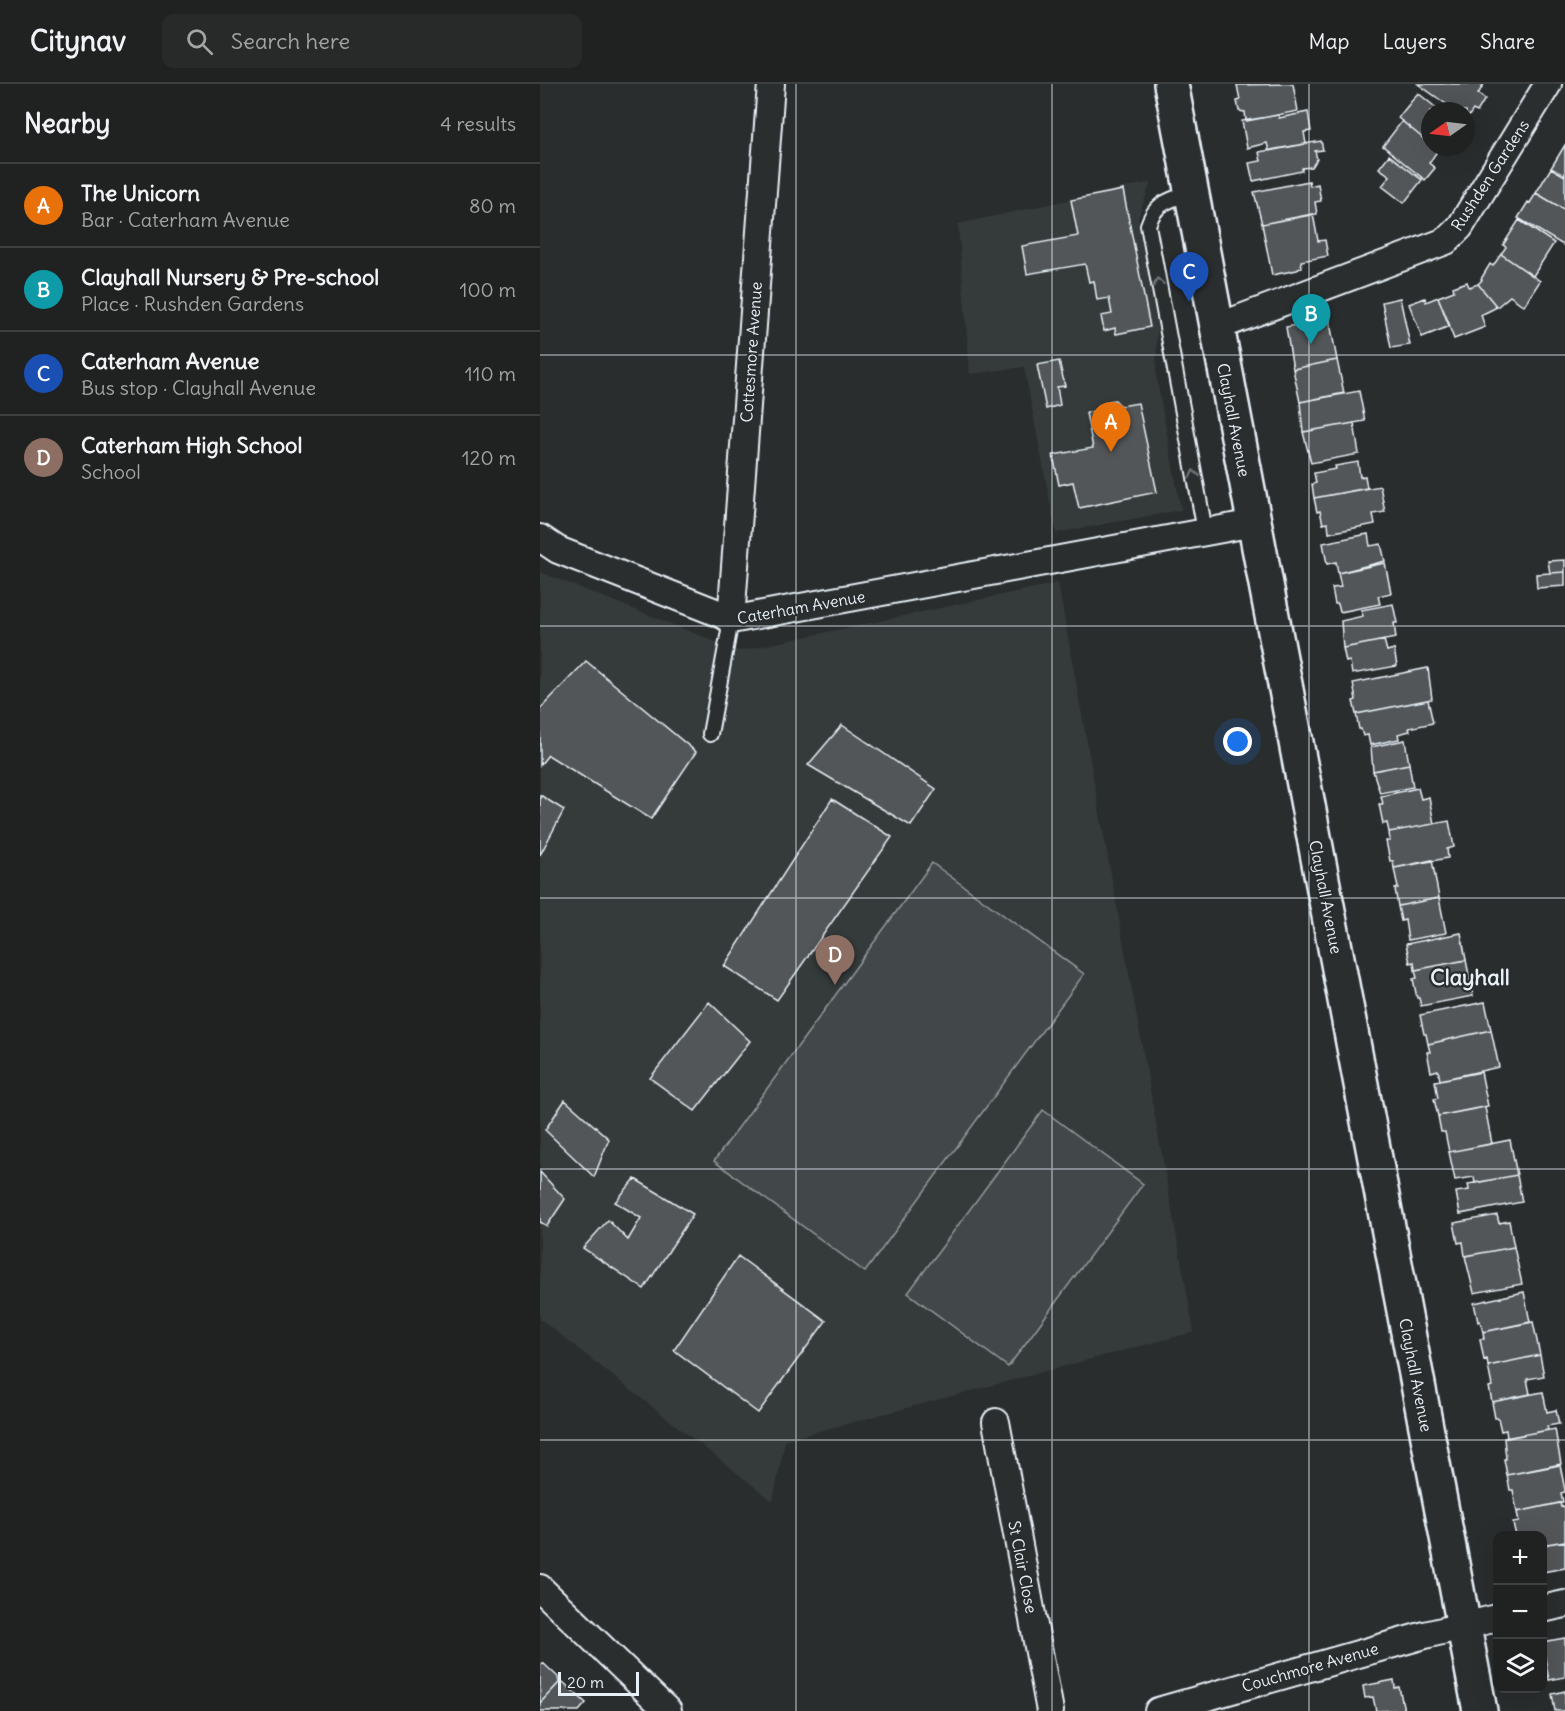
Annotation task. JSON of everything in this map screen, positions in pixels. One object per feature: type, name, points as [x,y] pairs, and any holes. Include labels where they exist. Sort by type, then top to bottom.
[{"type":"street","name":"Cottesmore Avenue","points":[[731,620],[771,84]]},
{"type":"street","name":"Clayhall Avenue","points":[[1171,84],[1480,1711]]},
{"type":"street","name":"Rushden Gardens","points":[[1217,327],[1446,241],[1460,227],[1548,84]]},
{"type":"street","name":"Caterham Avenue","points":[[540,538],[558,550],[731,620],[1254,523]]},
{"type":"street","name":"St Clair Close","points":[[996,1422],[1050,1711]]},
{"type":"street","points":[[540,1588],[668,1711]]},
{"type":"street","points":[[1547,1608],[1565,1604]]},
{"type":"street","name":"Couchmore Avenue","points":[[1158,1711],[1425,1635],[1493,1619]]},
{"type":"lane","points":[[1191,192],[1164,202],[1152,213],[1148,225],[1205,531]]},
{"type":"lane","points":[[710,734],[731,620]]},
{"type":"shaded area","points":[[1151,182],[1138,218],[1157,328],[1156,375],[1181,510],[1056,533],[1024,367],[970,374],[958,224]]},
{"type":"shaded area","points":[[540,572],[739,651],[1058,583],[1194,1332],[785,1440],[773,1501],[540,1319]]},
{"type":"shaded area","points":[[932,863],[1084,974],[865,1272],[714,1161]]},
{"type":"shaded area","points":[[1043,1110],[1143,1184],[1008,1367],[908,1293]]},
{"type":"building","points":[[1293,84],[1298,111],[1246,121],[1245,112],[1239,111],[1237,101],[1240,100],[1237,85]]},
{"type":"building","points":[[1418,84],[1484,84],[1478,94],[1485,99],[1477,112],[1475,102],[1443,102]]},
{"type":"building","points":[[1418,93],[1429,102],[1421,102],[1421,137],[1398,118]]},
{"type":"building","points":[[1308,112],[1311,131],[1304,132],[1306,144],[1269,151],[1267,143],[1247,148],[1242,121],[1279,115],[1279,118]]},
{"type":"building","points":[[1402,121],[1421,137],[1421,156],[1434,156],[1429,163],[1435,168],[1425,180],[1383,146]]},
{"type":"building","points":[[1321,141],[1323,150],[1315,151],[1317,159],[1312,167],[1253,181],[1249,163],[1261,161],[1259,152]]},
{"type":"building","points":[[1565,145],[1565,176],[1551,168]]},
{"type":"building","points":[[1389,155],[1422,180],[1404,203],[1382,186],[1390,176],[1379,168]]},
{"type":"building","points":[[1551,168],[1565,176],[1565,210],[1536,193]]},
{"type":"building","points":[[1309,181],[1310,186],[1318,184],[1321,201],[1315,202],[1317,214],[1262,224],[1254,192]]},
{"type":"building","points":[[1123,190],[1150,327],[1116,334],[1115,328],[1104,331],[1101,316],[1112,314],[1109,298],[1097,300],[1094,281],[1089,282],[1085,264],[1027,274],[1022,246],[1078,236],[1071,200]]},
{"type":"building","points":[[1536,193],[1565,210],[1563,245],[1518,218]]},
{"type":"building","points":[[1313,214],[1318,241],[1325,240],[1328,256],[1301,261],[1302,267],[1297,270],[1272,275],[1262,224]]},
{"type":"building","points":[[1519,220],[1554,243],[1533,276],[1501,254],[1506,247],[1503,245]]},
{"type":"building","points":[[1501,254],[1540,281],[1524,306],[1510,296],[1497,307],[1478,284],[1490,264],[1493,266]]},
{"type":"building","points":[[1467,282],[1469,287],[1478,284],[1497,307],[1481,315],[1485,327],[1454,339],[1438,297],[1454,291],[1453,287]]},
{"type":"building","points":[[1438,297],[1450,326],[1422,337],[1409,304],[1425,298],[1426,302]]},
{"type":"building","points":[[1400,298],[1410,345],[1391,348],[1382,302]]},
{"type":"building","points":[[1328,312],[1337,360],[1293,369],[1286,327],[1302,324],[1302,320]]},
{"type":"building","points":[[1337,360],[1344,393],[1300,402],[1293,369]]},
{"type":"building","points":[[1059,361],[1065,386],[1057,387],[1060,405],[1046,409],[1037,365]]},
{"type":"building","points":[[1359,391],[1365,421],[1303,432],[1300,402]]},
{"type":"building","points":[[1115,400],[1121,406],[1138,403],[1157,492],[1079,508],[1073,482],[1059,485],[1053,455],[1093,448],[1086,413],[1104,409],[1109,401]]},
{"type":"building","points":[[1354,423],[1359,454],[1311,463],[1303,432]]},
{"type":"building","points":[[1358,462],[1360,477],[1365,476],[1367,488],[1314,498],[1312,484],[1316,483],[1314,473]]},
{"type":"building","points":[[1380,486],[1385,512],[1373,514],[1375,524],[1329,533],[1328,523],[1323,524],[1314,498]]},
{"type":"building","points":[[1368,534],[1370,546],[1381,544],[1385,561],[1338,573],[1336,562],[1327,564],[1323,543]]},
{"type":"building","points":[[1565,560],[1565,572],[1550,573],[1548,561]]},
{"type":"building","points":[[1385,563],[1391,593],[1378,596],[1380,604],[1340,612],[1338,604],[1335,604],[1332,588],[1341,587],[1338,573]]},
{"type":"building","points":[[1565,572],[1565,586],[1537,588],[1536,574]]},
{"type":"building","points":[[1393,604],[1397,623],[1394,623],[1396,638],[1343,648],[1341,621],[1363,616],[1361,610]]},
{"type":"building","points":[[1384,640],[1387,651],[1394,649],[1397,666],[1352,674],[1350,661],[1346,662],[1343,648]]},
{"type":"building","points":[[586,661],[696,752],[651,819],[548,755],[540,765],[540,709]]},
{"type":"building","points":[[1428,668],[1432,699],[1356,714],[1353,683]]},
{"type":"building","points":[[1428,700],[1433,723],[1409,728],[1410,731],[1398,734],[1399,739],[1370,745],[1368,735],[1363,736],[1359,729],[1356,714]]},
{"type":"building","points":[[842,725],[936,789],[911,826],[808,765]]},
{"type":"building","points":[[1405,740],[1409,764],[1373,771],[1371,747]]},
{"type":"building","points":[[1409,764],[1413,787],[1380,793],[1373,771]]},
{"type":"building","points":[[1418,788],[1421,799],[1429,797],[1434,824],[1389,832],[1387,823],[1383,824],[1379,804],[1383,804],[1381,796]]},
{"type":"building","points":[[540,795],[564,810],[540,855]]},
{"type":"building","points":[[832,799],[892,837],[777,1000],[724,966]]},
{"type":"building","points":[[1449,821],[1454,847],[1447,849],[1448,858],[1394,868],[1393,861],[1390,861],[1386,841],[1390,841],[1389,832]]},
{"type":"building","points":[[1432,860],[1439,898],[1398,906],[1395,889],[1398,888],[1394,868]]},
{"type":"building","points":[[1439,898],[1446,933],[1408,940],[1405,920],[1401,921],[1398,906]]},
{"type":"building","points":[[1461,933],[1466,960],[1415,970],[1414,962],[1410,963],[1406,944]]},
{"type":"building","points":[[1466,960],[1473,996],[1421,1006],[1413,979],[1417,978],[1415,970]]},
{"type":"building","points":[[709,1002],[750,1041],[695,1111],[650,1078]]},
{"type":"building","points":[[1485,1002],[1491,1030],[1428,1044],[1420,1015]]},
{"type":"building","points":[[1491,1030],[1499,1067],[1440,1080],[1438,1070],[1431,1072],[1427,1052],[1430,1052],[1428,1044]]},
{"type":"building","points":[[1481,1072],[1488,1106],[1438,1116],[1434,1099],[1438,1098],[1435,1081]]},
{"type":"building","points":[[565,1100],[609,1139],[594,1177],[545,1130]]},
{"type":"building","points":[[1485,1107],[1492,1144],[1449,1152],[1445,1132],[1441,1132],[1438,1116]]},
{"type":"building","points":[[1510,1140],[1517,1175],[1475,1183],[1474,1177],[1455,1180],[1449,1152]]},
{"type":"building","points":[[540,1172],[565,1199],[547,1226],[540,1222]]},
{"type":"building","points":[[1517,1175],[1522,1202],[1460,1214],[1456,1192],[1469,1190],[1468,1184]]},
{"type":"building","points":[[635,1179],[693,1214],[644,1289],[583,1248],[608,1220],[628,1240],[641,1218],[615,1202]]},
{"type":"building","points":[[1497,1215],[1499,1223],[1509,1221],[1514,1247],[1465,1256],[1463,1242],[1458,1243],[1454,1223]]},
{"type":"building","points":[[1514,1247],[1522,1284],[1474,1293],[1465,1256]]},
{"type":"building","points":[[738,1256],[826,1321],[758,1413],[674,1350]]},
{"type":"building","points":[[1524,1292],[1530,1322],[1483,1332],[1480,1321],[1478,1322],[1474,1303]]},
{"type":"building","points":[[1533,1322],[1540,1355],[1488,1366],[1487,1359],[1484,1360],[1480,1339],[1484,1339],[1483,1332]]},
{"type":"building","points":[[1540,1355],[1544,1376],[1527,1379],[1530,1394],[1492,1402],[1488,1366]]},
{"type":"building","points":[[1543,1392],[1547,1412],[1556,1410],[1559,1424],[1547,1426],[1548,1430],[1507,1438],[1506,1430],[1501,1431],[1498,1418],[1495,1418],[1492,1402]]},
{"type":"building","points":[[1555,1429],[1561,1464],[1507,1475],[1504,1438]]},
{"type":"building","points":[[1560,1465],[1565,1490],[1561,1493],[1563,1502],[1517,1512],[1513,1490],[1510,1490],[1507,1475]]},
{"type":"building","points":[[1560,1503],[1561,1507],[1565,1506],[1565,1541],[1547,1544],[1547,1531],[1515,1531],[1513,1523],[1519,1522],[1517,1512]]},
{"type":"building","points":[[1565,1541],[1565,1568],[1547,1571],[1547,1544]]},
{"type":"building","points":[[1565,1638],[1565,1677],[1549,1680],[1547,1641]]},
{"type":"building","points":[[543,1663],[558,1677],[559,1683],[540,1703],[540,1666]]},
{"type":"building","points":[[1394,1680],[1395,1688],[1399,1687],[1404,1710],[1376,1711],[1373,1697],[1365,1698],[1363,1686]]},
{"type":"building","points":[[563,1682],[586,1703],[579,1711],[540,1711],[540,1703],[559,1683]]},
{"type":"building","points":[[1565,1691],[1565,1711],[1555,1711],[1552,1694]]},
{"type":"place","name":"Caterham Avenue","points":[[1189,302]]},
{"type":"place","name":"Clayhall Nursery & Pre-school","points":[[1311,344]]},
{"type":"place","name":"The Unicorn","points":[[1111,452]]},
{"type":"place","name":"Caterham High School","points":[[835,985]]},
{"type":"district","name":"Clayhall","points":[[1470,977]]}]
